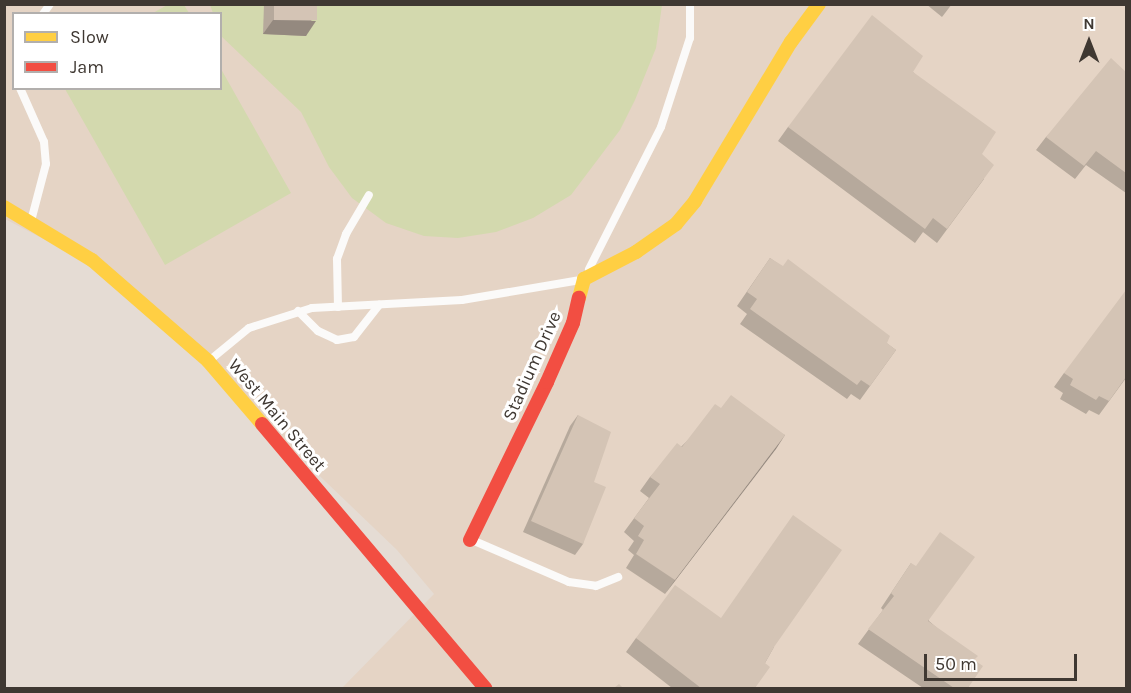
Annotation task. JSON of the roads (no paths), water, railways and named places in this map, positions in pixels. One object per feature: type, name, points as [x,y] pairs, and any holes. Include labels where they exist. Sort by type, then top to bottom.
[{"type":"street","points":[[584,279],[636,252],[676,224],[695,201],[791,42],[819,4]]},
{"type":"street","name":"West Main Street","points":[[4,207],[31,221],[114,278],[208,361],[484,688]]},
{"type":"street","name":"Stadium Drive","points":[[471,540],[548,382],[573,323],[584,279]]},
{"type":"lane","points":[[208,361],[249,328],[298,311],[462,300],[584,279],[661,127],[690,38],[690,4]]},
{"type":"lane","points":[[21,90],[44,142],[46,164],[31,221]]},
{"type":"lane","points":[[338,307],[337,259],[346,234],[369,195]]},
{"type":"lane","points":[[298,311],[318,331],[337,340],[354,337],[379,304]]},
{"type":"lane","points":[[471,540],[569,582],[597,586],[618,577]]}]
